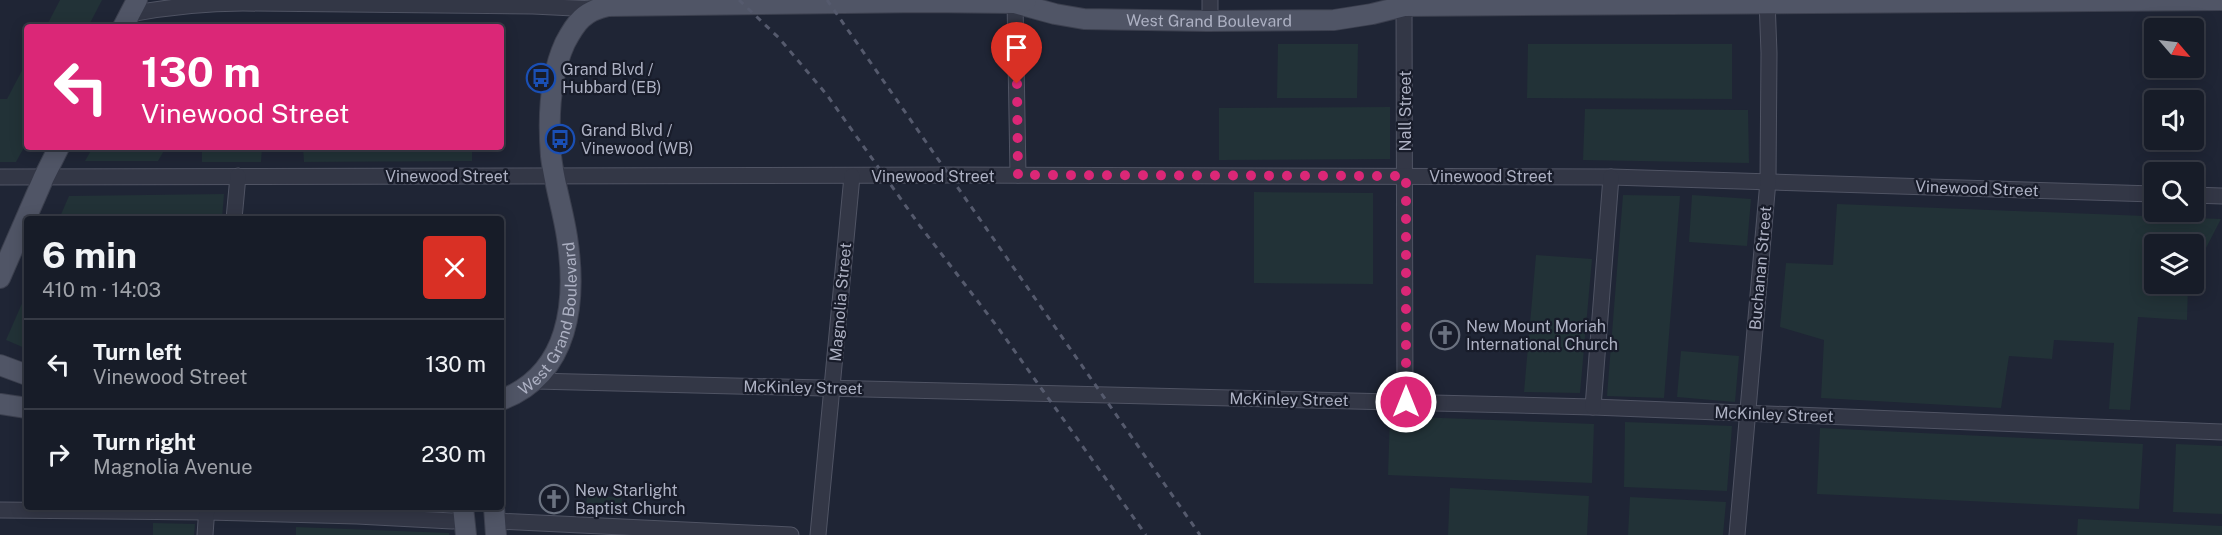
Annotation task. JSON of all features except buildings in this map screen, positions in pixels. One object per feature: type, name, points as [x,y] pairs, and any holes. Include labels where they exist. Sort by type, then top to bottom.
[{"type":"main road","name":"West Grand Boulevard","points":[[1381,0],[1404,3],[2222,0]]},
{"type":"main road","name":"West Grand Boulevard","points":[[504,399],[535,381],[544,372],[563,337],[570,305],[567,239],[551,156],[551,111],[555,72],[570,34],[585,14],[594,9],[608,6],[654,5],[1020,1],[1055,14],[1084,19],[1210,21],[1334,20],[1372,14],[1404,3]]},
{"type":"main road","points":[[27,216],[58,150]]},
{"type":"main road","points":[[0,278],[24,223]]},
{"type":"main road","points":[[0,365],[24,374]]},
{"type":"main road","points":[[0,404],[24,408]]},
{"type":"street","points":[[1210,0],[1210,21]]},
{"type":"street","points":[[1018,175],[1020,1]]},
{"type":"street","name":"Buchanan Street","points":[[1737,535],[1767,181],[1769,52],[1767,1]]},
{"type":"street","points":[[130,14],[203,2],[533,6],[594,9]]},
{"type":"street","name":"Nall Street","points":[[1404,3],[1406,402]]},
{"type":"street","name":"Vinewood Street","points":[[0,177],[1018,175],[1611,177],[2144,194]]},
{"type":"street","points":[[234,216],[238,176]]},
{"type":"street","name":"Magnolia Street","points":[[818,535],[852,176]]},
{"type":"street","points":[[1593,407],[1611,177]]},
{"type":"street","points":[[2204,195],[2222,196]]},
{"type":"street","name":"McKinley Street","points":[[535,381],[1593,407],[2222,432]]},
{"type":"street","points":[[0,510],[24,510]]},
{"type":"street","points":[[205,535],[207,510]]},
{"type":"street","points":[[228,510],[465,521]]},
{"type":"street","points":[[495,521],[791,535]]},
{"type":"shaded area","points":[[60,0],[102,0],[90,24],[48,24]]},
{"type":"shaded area","points":[[333,23],[333,24],[270,24]]},
{"type":"shaded area","points":[[1278,44],[1358,44],[1357,98],[1277,98]]},
{"type":"shaded area","points":[[1528,44],[1732,44],[1732,99],[1527,98]]},
{"type":"shaded area","points":[[24,67],[24,147],[16,162],[0,162],[0,99],[7,99]]},
{"type":"shaded area","points":[[1390,107],[1390,159],[1219,160],[1219,108]]},
{"type":"shaded area","points":[[1585,109],[1748,110],[1749,163],[1583,160]]},
{"type":"shaded area","points":[[91,150],[164,150],[158,161],[85,161]]},
{"type":"shaded area","points":[[202,150],[262,150],[261,162],[202,162]]},
{"type":"shaded area","points":[[303,150],[472,150],[472,161],[304,162]]},
{"type":"shaded area","points":[[1254,192],[1373,193],[1373,284],[1254,283]]},
{"type":"shaded area","points":[[224,194],[222,216],[60,216],[69,196]]},
{"type":"shaded area","points":[[1623,195],[1680,196],[1664,398],[1607,396]]},
{"type":"shaded area","points":[[1692,195],[1751,199],[1747,246],[1689,242]]},
{"type":"shaded area","points":[[1837,204],[2144,216],[2144,222],[2204,222],[2204,218],[2221,219],[2204,252],[2204,234],[2144,234],[2144,294],[2188,294],[2187,320],[2138,317],[2130,410],[2109,409],[2114,343],[2054,340],[2052,359],[2009,356],[2001,408],[1821,398],[1824,340],[1780,327],[1786,263],[1833,265]]},
{"type":"shaded area","points":[[1536,255],[1592,259],[1580,393],[1524,392]]},
{"type":"shaded area","points":[[24,299],[24,348],[6,340]]},
{"type":"shaded area","points":[[1681,351],[1739,356],[1735,402],[1677,397]]},
{"type":"shaded area","points":[[1390,416],[1594,424],[1592,483],[1388,475]]},
{"type":"shaded area","points":[[1625,422],[1732,426],[1727,491],[1624,487]]},
{"type":"shaded area","points":[[1820,428],[2143,444],[2139,509],[1817,494]]},
{"type":"shaded area","points":[[2176,444],[2222,446],[2222,514],[2173,512]]},
{"type":"shaded area","points":[[1450,488],[1589,496],[1587,535],[1448,535]]},
{"type":"shaded area","points":[[587,496],[622,497],[621,515],[586,513]]},
{"type":"shaded area","points":[[1630,497],[1726,502],[1723,535],[1628,535]]},
{"type":"shaded area","points":[[2078,519],[2222,526],[2222,535],[2077,535]]},
{"type":"shaded area","points":[[153,523],[195,524],[194,535],[153,535]]},
{"type":"shaded area","points":[[296,527],[449,533],[449,535],[296,535]]},
{"type":"railway","points":[[739,0],[779,38],[827,95],[920,226],[996,325],[1146,535]]},
{"type":"railway","points":[[827,0],[1200,535]]},
{"type":"place","name":"Grand Blvd / Hubbard (EB)","points":[[541,78]]},
{"type":"place","name":"Grand Blvd / Vinewood (WB)","points":[[560,139]]},
{"type":"place","name":"New Mount Moriah International Church","points":[[1445,335]]},
{"type":"place","name":"New Starlight Baptist Church","points":[[554,499]]},
{"type":"route","points":[[1017,84],[1018,175],[1406,176],[1406,402]]}]
